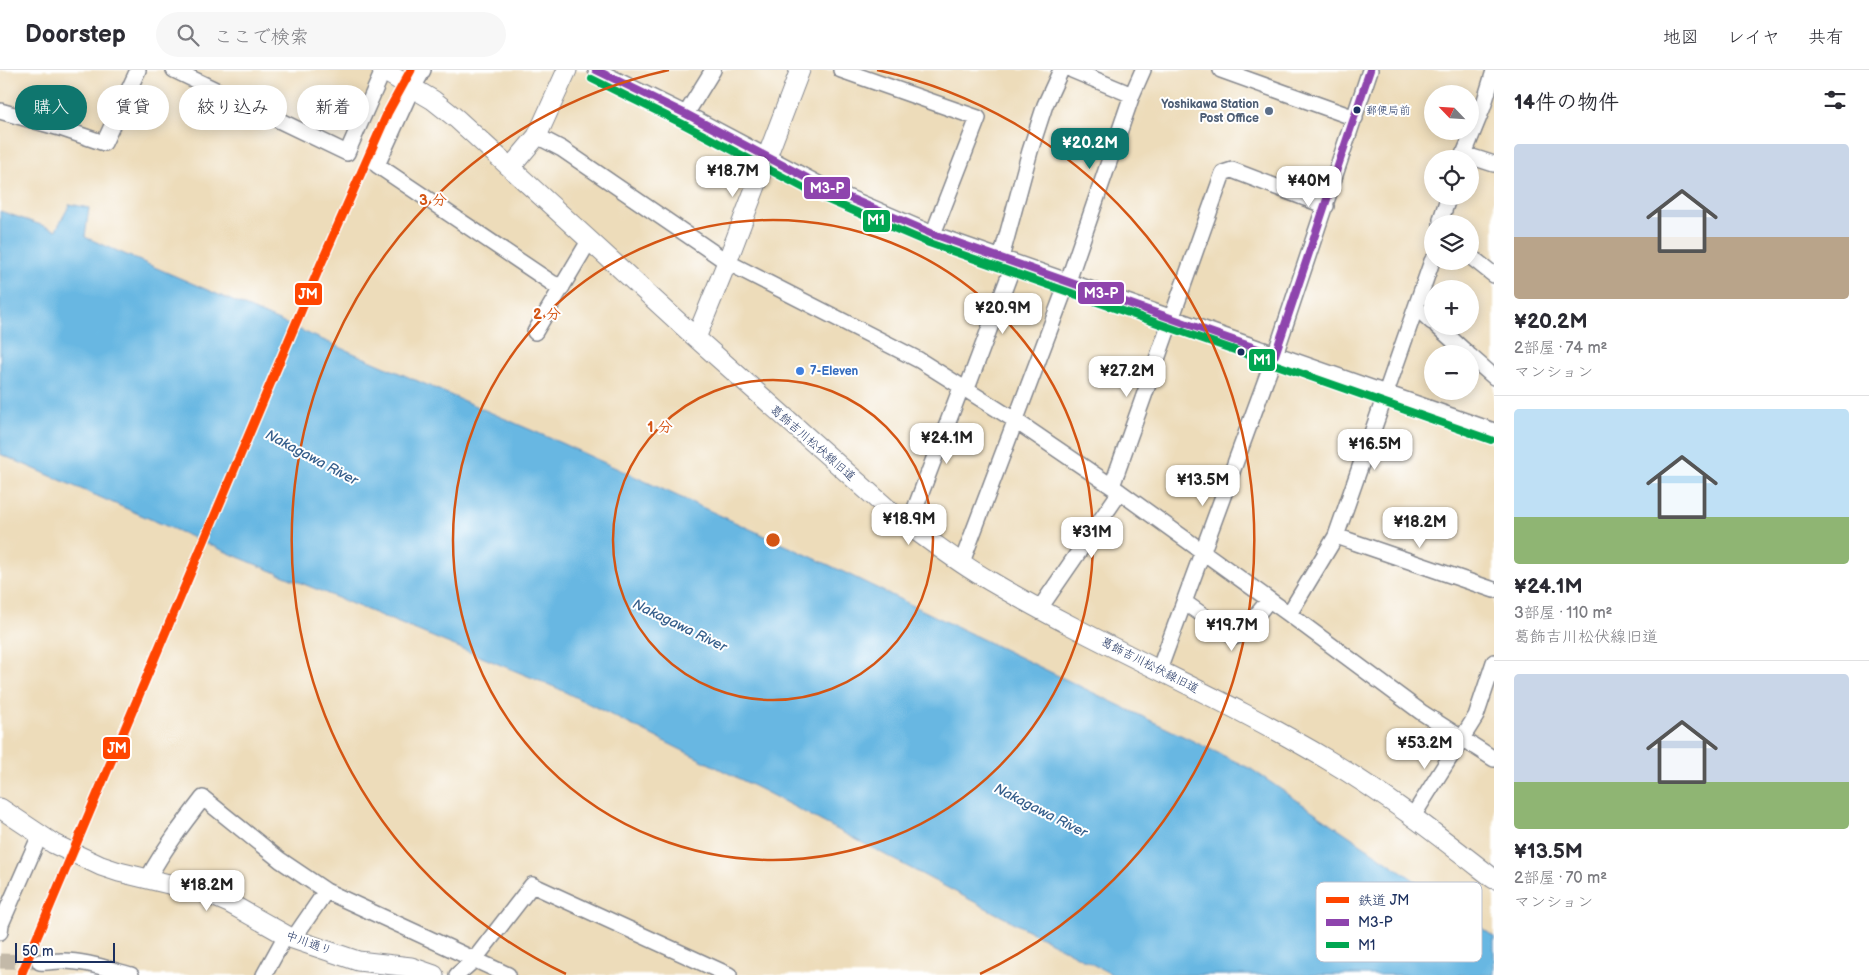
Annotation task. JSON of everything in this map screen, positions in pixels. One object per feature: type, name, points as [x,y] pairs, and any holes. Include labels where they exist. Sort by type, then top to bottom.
[{"type":"street","points":[[0,111],[60,128],[104,144],[138,70]]},
{"type":"street","points":[[174,70],[347,152],[382,70]]},
{"type":"street","name":"葛飾吉川松伏線旧道","points":[[382,70],[413,88],[457,118],[696,338],[906,523],[989,581],[1233,707],[1327,759],[1368,784],[1413,816],[1494,879]]},
{"type":"street","points":[[423,70],[377,165],[552,284],[562,287]]},
{"type":"street","points":[[510,167],[537,136],[567,70]]},
{"type":"street","points":[[596,70],[768,156],[826,188],[933,234],[1494,431]]},
{"type":"street","points":[[686,114],[713,70]]},
{"type":"street","points":[[696,338],[800,70]]},
{"type":"street","points":[[841,70],[978,118],[933,234]]},
{"type":"street","points":[[906,523],[913,514],[959,393],[970,383],[1008,260],[1030,151],[1045,105],[1061,70]]},
{"type":"street","points":[[1072,70],[1132,95]]},
{"type":"street","points":[[962,562],[1068,282],[1132,95],[1143,70]]},
{"type":"street","points":[[1221,70],[1355,118]]},
{"type":"street","points":[[1159,670],[1275,355],[1370,70]]},
{"type":"street","points":[[1465,150],[1483,107],[1494,71]]},
{"type":"street","points":[[537,136],[562,149],[727,262],[919,360],[1016,421],[1116,489],[1421,712],[1494,759]]},
{"type":"street","points":[[1479,160],[1494,164]]},
{"type":"street","points":[[1040,608],[1116,489],[1171,318],[1224,173],[1232,170],[1326,206]]},
{"type":"street","points":[[535,332],[590,241]]},
{"type":"street","points":[[1479,263],[1494,275]]},
{"type":"street","points":[[1289,614],[1336,536],[1429,270]]},
{"type":"street","points":[[1416,307],[1424,314]]},
{"type":"street","points":[[1447,335],[1458,345]]},
{"type":"street","points":[[1479,364],[1494,377]]},
{"type":"street","points":[[1336,536],[1494,590]]},
{"type":"street","points":[[1184,602],[1234,637],[1241,634],[1269,600]]},
{"type":"street","points":[[1413,816],[1476,716],[1494,662]]},
{"type":"street","points":[[148,878],[176,833],[203,798],[280,860],[326,891],[508,975]]},
{"type":"street","name":"中川通り","points":[[0,808],[54,844],[101,866],[118,872],[206,893],[229,903],[290,937],[358,961],[411,967],[434,975]]},
{"type":"street","points":[[0,932],[1,924],[40,835]]},
{"type":"street","points":[[457,975],[474,960],[532,885],[729,975]]},
{"type":"street","points":[[264,975],[290,937],[326,891]]},
{"type":"street","points":[[40,962],[50,963],[59,960],[88,964],[131,975]]},
{"type":"water","name":"Nakagawa River","points":[[70,204],[89,208],[85,237],[561,443],[829,565],[1251,769],[1417,882],[1316,882],[1316,962],[1482,962],[1482,928],[1494,937],[1494,975],[1113,975],[764,791],[557,688],[238,557],[0,454],[0,211],[56,230]]},
{"type":"tunnel","points":[[0,961],[40,962]]},
{"type":"rail line","name":"JM","points":[[21,975],[320,266],[388,112],[411,70]]},
{"type":"transit line","name":"M3-P","points":[[596,70],[686,114],[826,188],[933,234],[1275,355]]},
{"type":"transit line","name":"M3-P","points":[[1275,355],[1370,70]]},
{"type":"transit line","name":"M1","points":[[592,79],[681,123],[821,197],[929,243],[1491,440]]},
{"type":"place","name":"郵便局前","points":[[1357,110]]},
{"type":"place","name":"Yoshikawa Station Post Office","points":[[1269,111]]},
{"type":"place","name":"7-Eleven","points":[[800,371]]}]
